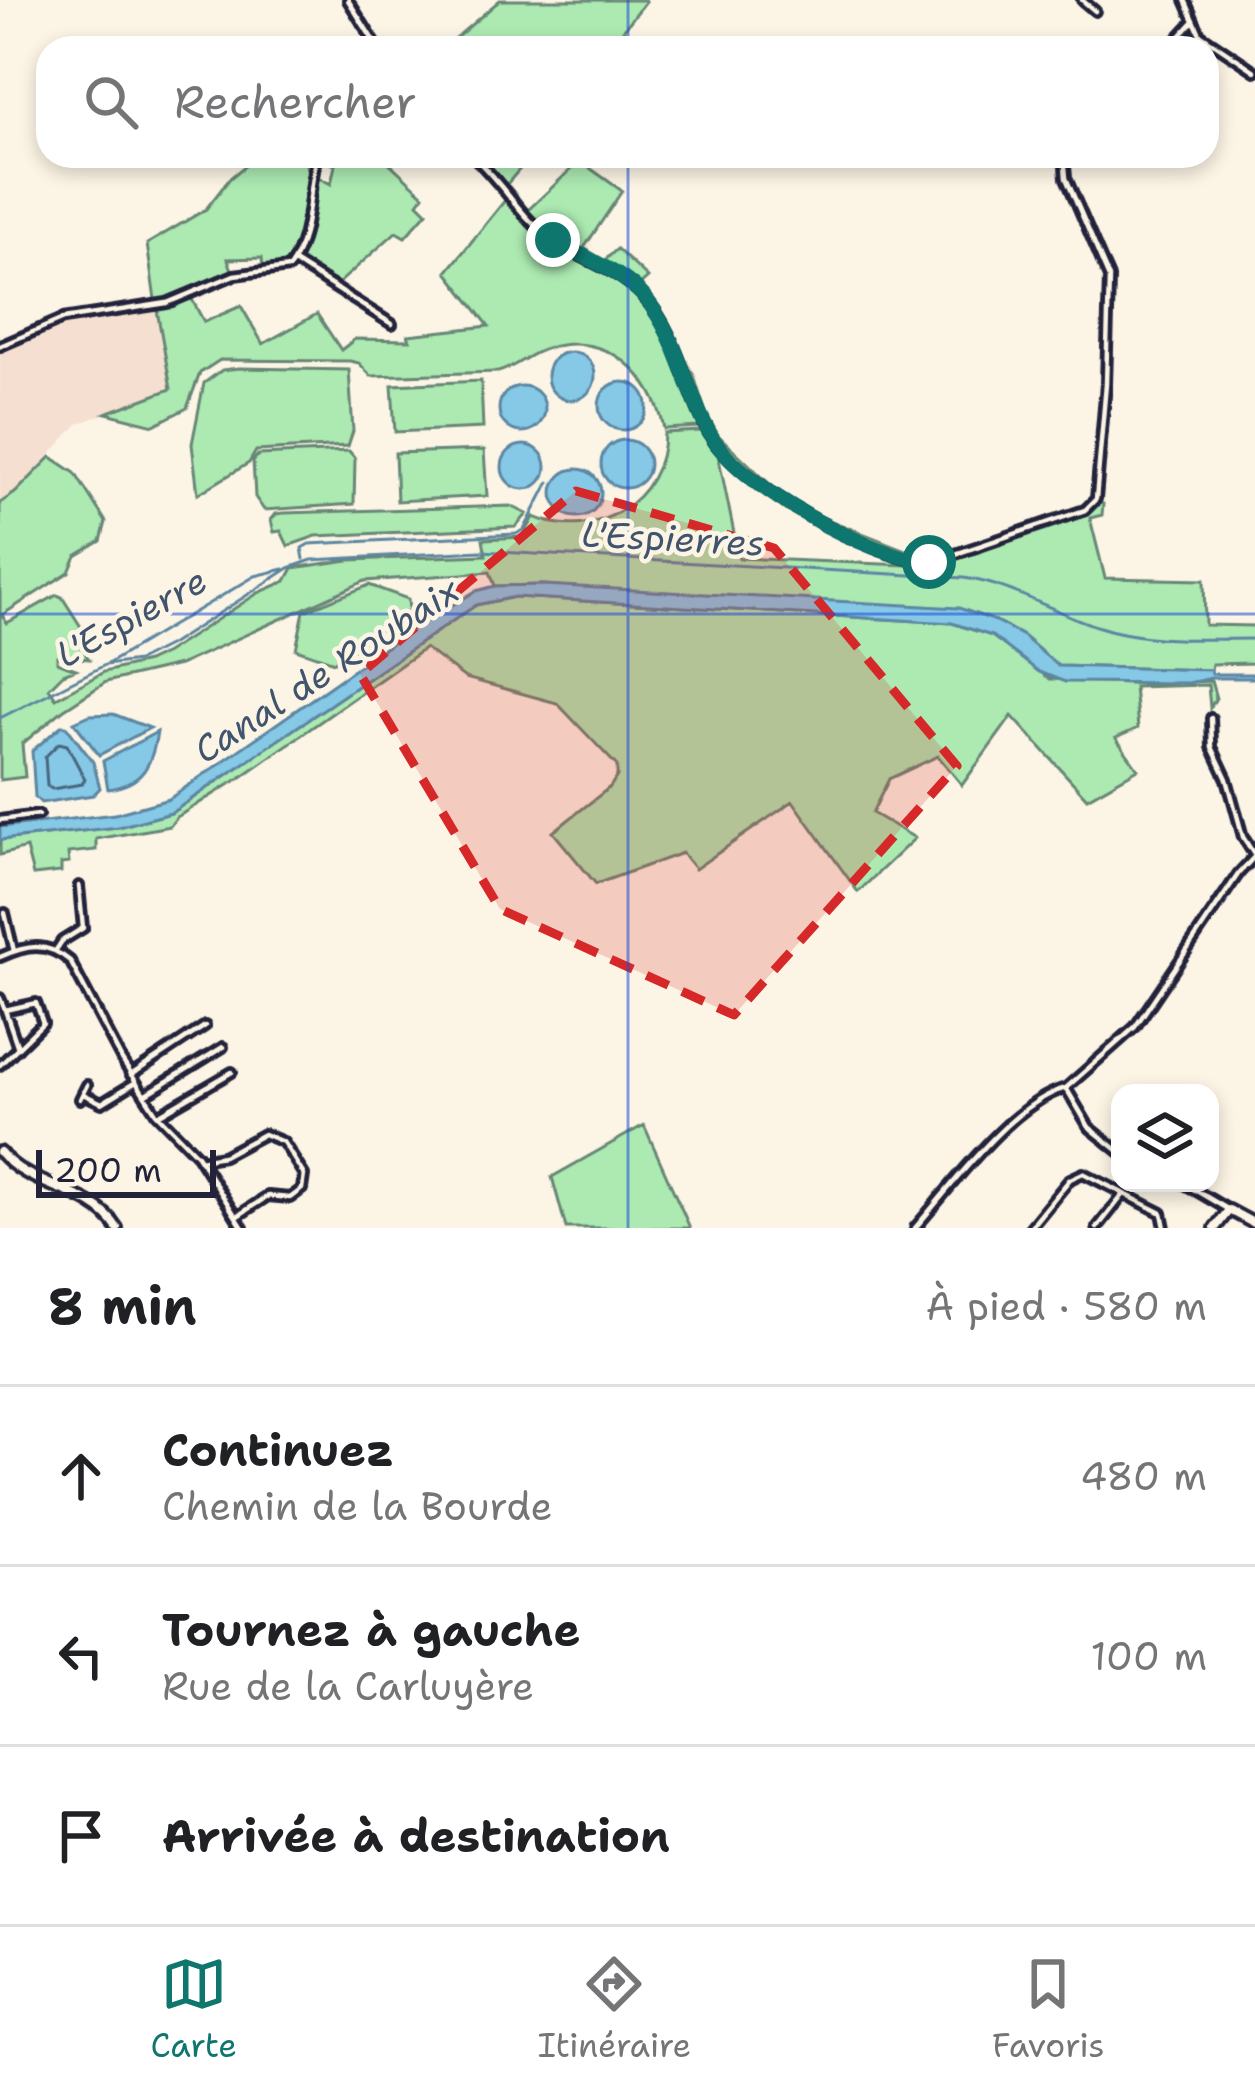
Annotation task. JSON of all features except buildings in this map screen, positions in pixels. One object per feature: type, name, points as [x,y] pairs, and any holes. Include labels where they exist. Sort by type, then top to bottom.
[{"type":"street","points":[[348,0],[370,36]]},
{"type":"street","points":[[1082,0],[1095,11]]},
{"type":"street","points":[[1185,0],[1192,22],[1204,36]]},
{"type":"street","points":[[1180,36],[1192,22]]},
{"type":"street","points":[[1219,48],[1255,70]]},
{"type":"street","points":[[0,346],[63,320],[167,303],[229,277],[280,271],[294,262],[315,168]]},
{"type":"street","points":[[484,168],[544,233],[634,287],[649,302],[715,441],[773,495],[809,518],[924,562],[942,560],[1084,510],[1096,499],[1109,278],[1065,168]]},
{"type":"street","points":[[294,262],[392,324]]},
{"type":"street","points":[[915,1228],[1007,1126],[1066,1088],[1135,1027],[1255,856],[1243,837],[1227,779],[1212,747],[1211,718]]},
{"type":"street","points":[[0,820],[38,815]]},
{"type":"street","points":[[56,950],[83,928],[79,886]]},
{"type":"street","points":[[4,913],[14,951]]},
{"type":"street","points":[[0,957],[32,946],[56,950],[74,965],[131,1075],[158,1115],[200,1160],[243,1228]]},
{"type":"street","points":[[0,998],[18,1048]]},
{"type":"street","points":[[0,1065],[41,1029],[43,1019],[33,1002],[5,1010]]},
{"type":"street","points":[[131,1075],[205,1026]]},
{"type":"street","points":[[145,1095],[223,1047]]},
{"type":"street","points":[[158,1115],[232,1072]]},
{"type":"street","points":[[87,1085],[81,1096],[102,1103],[136,1082]]},
{"type":"street","points":[[1066,1088],[1089,1127],[1111,1145]]},
{"type":"street","points":[[200,1160],[224,1156],[262,1134],[280,1139],[303,1173],[298,1194],[268,1196],[236,1217]]},
{"type":"street","points":[[2,1159],[31,1178],[95,1205],[117,1228]]},
{"type":"street","points":[[1030,1228],[1076,1174],[1090,1174],[1162,1213],[1165,1228]]},
{"type":"street","points":[[1198,1192],[1255,1223]]},
{"type":"street","points":[[1097,1228],[1125,1193]]},
{"type":"street","points":[[1215,1228],[1229,1210]]},
{"type":"highlighted area","points":[[576,491],[774,548],[957,766],[734,1015],[500,909],[360,674]]},
{"type":"shaded area","points":[[157,309],[171,389],[78,424],[15,493],[0,503],[0,351],[64,323]]},
{"type":"green space","points":[[500,0],[646,1],[618,36],[458,36]]},
{"type":"green space","points":[[242,168],[307,168],[331,184],[334,168],[395,168],[424,195],[418,203],[427,212],[405,237],[396,232],[339,283],[292,259],[263,269],[262,258],[228,259],[232,270],[187,290],[204,322],[241,306],[263,344],[317,314],[341,350],[355,339],[410,340],[408,335],[489,326],[447,272],[506,199],[479,168],[521,168],[507,184],[528,210],[573,168],[590,168],[622,191],[584,248],[604,261],[617,249],[648,278],[638,287],[665,322],[718,435],[776,490],[816,515],[928,559],[1091,502],[1103,504],[1102,515],[1090,518],[1105,578],[1204,580],[1205,625],[1255,626],[1255,663],[1212,664],[1211,670],[1058,666],[996,621],[544,585],[495,586],[490,572],[365,581],[179,665],[106,682],[22,744],[25,777],[0,780],[0,503],[51,457],[75,473],[106,522],[101,541],[76,556],[69,572],[2,615],[7,623],[57,595],[62,597],[83,630],[74,636],[89,659],[57,656],[57,662],[76,669],[49,688],[56,698],[104,672],[166,653],[258,593],[286,581],[293,568],[349,560],[486,555],[483,539],[523,537],[534,517],[557,524],[602,520],[639,496],[652,478],[664,433],[700,431],[699,427],[664,429],[650,391],[624,362],[590,345],[570,344],[541,350],[498,372],[371,376],[359,363],[350,361],[220,360],[200,373],[187,408],[154,425],[106,413],[171,389],[157,310],[69,322],[67,314],[155,300],[147,244],[206,209]],"holes":[[[718,454],[785,510],[907,565],[739,558]]]},
{"type":"green space","points":[[222,370],[349,370],[353,431],[348,446],[256,451],[249,463],[198,494],[192,444],[204,383]]},
{"type":"green space","points":[[481,381],[483,428],[395,432],[392,385]]},
{"type":"green space","points":[[484,450],[487,496],[397,501],[395,453]]},
{"type":"green space","points":[[349,451],[355,458],[354,504],[264,510],[255,497],[253,461],[258,455]]},
{"type":"green space","points":[[511,506],[527,514],[516,527],[316,536],[288,546],[281,531],[274,532],[271,520],[284,513]]},
{"type":"green space","points":[[369,585],[408,599],[409,610],[334,662],[296,649],[304,611]]},
{"type":"green space","points":[[515,597],[952,623],[992,636],[1050,679],[1147,684],[1211,681],[1216,698],[1210,708],[1208,685],[1134,687],[1138,728],[1116,738],[1138,769],[1087,798],[1012,716],[962,785],[938,756],[889,779],[872,813],[915,838],[858,892],[793,801],[695,869],[682,853],[596,884],[553,832],[610,787],[617,766],[557,703],[465,678],[425,648],[170,826],[96,839],[96,850],[68,853],[69,863],[61,864],[61,872],[33,875],[26,848],[0,855],[0,840],[118,827],[171,813],[476,605]]},
{"type":"green space","points":[[644,1125],[690,1228],[566,1228],[552,1177]]},
{"type":"water","points":[[571,352],[588,359],[595,376],[588,393],[571,400],[554,393],[547,376],[554,359]]},
{"type":"water","points":[[623,382],[640,389],[647,406],[640,423],[623,430],[606,423],[599,406],[606,389]]},
{"type":"water","points":[[522,386],[538,393],[545,409],[538,425],[522,432],[506,425],[499,409],[506,393]]},
{"type":"water","points":[[625,440],[642,447],[649,464],[642,481],[625,488],[608,481],[601,464],[608,447]]},
{"type":"water","points":[[524,445],[540,451],[546,467],[540,483],[524,489],[508,483],[502,467],[508,451]]},
{"type":"water","points":[[577,469],[594,476],[601,493],[594,510],[577,517],[560,510],[553,493],[560,476]]},
{"type":"water","points":[[544,585],[959,608],[1023,636],[1058,666],[1211,670],[1212,674],[1255,674],[1255,678],[1065,682],[1039,672],[992,636],[952,623],[515,597],[476,605],[171,813],[118,827],[0,840],[0,827],[115,814],[169,799],[412,629],[476,591]]},
{"type":"water","points":[[113,714],[150,728],[99,755],[74,722],[90,715]]},
{"type":"water","points":[[66,726],[93,762],[100,788],[93,795],[41,803],[35,797],[32,751]]},
{"type":"water","points":[[157,732],[144,771],[130,783],[108,789],[103,761]]},
{"type":"waterway","points":[[304,559],[302,548],[309,544],[516,534],[524,530],[549,482]]},
{"type":"waterway","name":"L'Espierres","points":[[105,665],[138,661],[170,645],[289,568],[312,560],[481,551],[964,578],[999,586],[1115,631],[1175,639],[1255,639]]},
{"type":"waterway","name":"L'Espierre","points":[[0,718],[109,663],[255,576],[284,569]]},
{"type":"route","points":[[553,240],[592,259],[644,296],[679,357],[712,437],[773,495],[829,527],[906,558],[929,562]]},
{"type":"water label","name":"Canal de Roubaix","points":[[326,670]]}]
